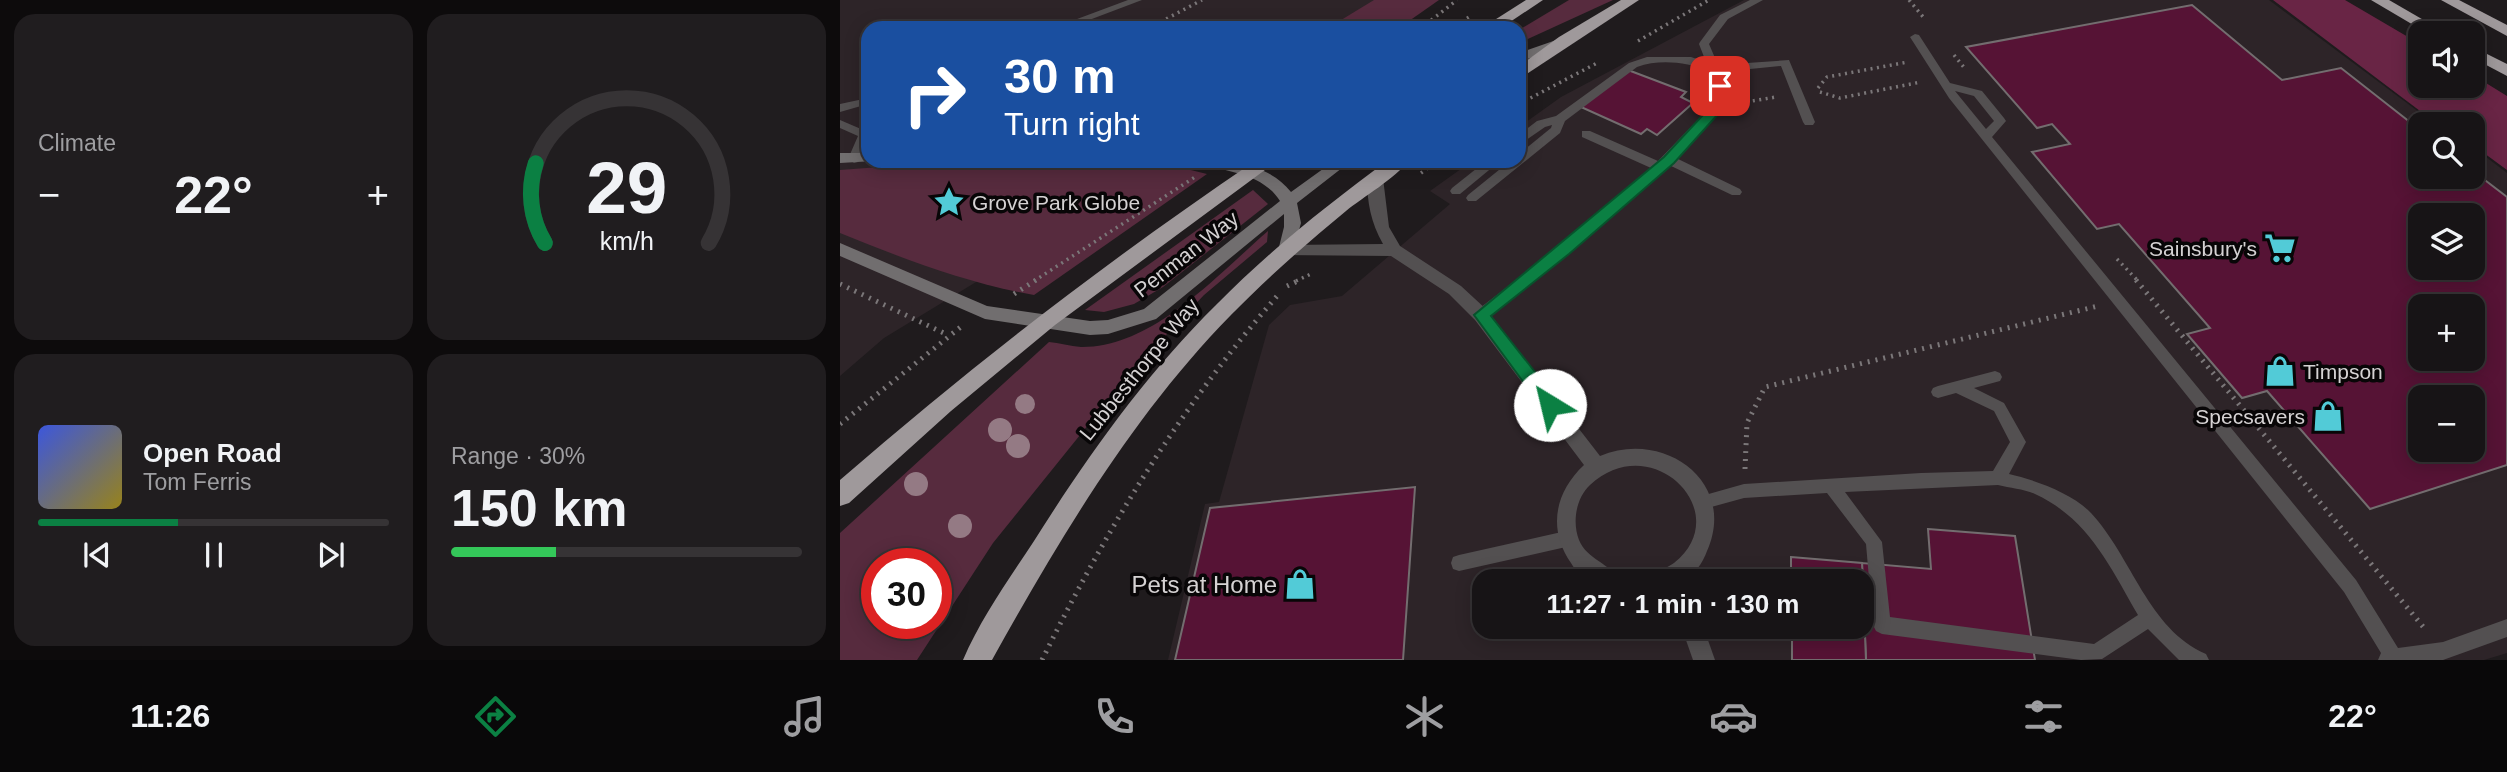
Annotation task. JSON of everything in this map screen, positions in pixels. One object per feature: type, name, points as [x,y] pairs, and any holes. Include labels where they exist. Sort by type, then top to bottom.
[{"type":"highway","points":[[1502,21],[1536,0]]},
{"type":"highway","points":[[1526,69],[1565,40],[1632,0]]},
{"type":"highway","points":[[2378,0],[2416,21]]},
{"type":"highway","points":[[2448,0],[2507,31]]},
{"type":"highway","points":[[2485,59],[2507,71]]},
{"type":"highway","points":[[840,495],[1042,322],[1147,244],[1258,168]]},
{"type":"highway","name":"Lubbesthorpe Way","points":[[977,660],[1034,559],[1135,416],[1220,313],[1286,251],[1390,168]]},
{"type":"street","points":[[1526,55],[1565,40]]},
{"type":"street","points":[[1232,168],[1279,186],[1290,201],[1293,220],[1286,251],[1394,250]]},
{"type":"street","name":"Penman Way","points":[[840,250],[985,312],[1042,322],[1099,327],[1150,314],[1335,168]]},
{"type":"street","points":[[1376,178],[1375,195],[1381,227],[1394,250],[1455,290],[1481,315],[1597,468]]},
{"type":"street","points":[[1586,569],[1566,539],[1564,514],[1574,489],[1597,468],[1616,459],[1632,456],[1666,462],[1681,470],[1695,485],[1704,502],[1707,515],[1702,542],[1697,552],[1680,569]]},
{"type":"street","points":[[1697,639],[1704,660]]},
{"type":"lane","points":[[1078,21],[1137,0]]},
{"type":"lane","points":[[1481,315],[1564,250],[1665,164],[1709,117],[1722,102],[1714,69],[1704,44],[1724,17],[1758,0]]},
{"type":"lane","points":[[1915,37],[1947,86],[1986,137],[2350,586],[2390,659],[2443,651],[2507,628]]},
{"type":"lane","points":[[1526,136],[1541,124],[1560,119],[1633,65],[1647,60],[1691,60],[1714,69],[1784,62],[1810,122]]},
{"type":"lane","points":[[1947,86],[1978,93],[2000,121],[1986,137]]},
{"type":"lane","points":[[840,108],[861,103]]},
{"type":"lane","points":[[1526,154],[1556,130],[1560,119]]},
{"type":"lane","points":[[840,124],[861,129]]},
{"type":"lane","points":[[1586,134],[1736,192]]},
{"type":"lane","points":[[854,158],[861,140]]},
{"type":"lane","points":[[1456,191],[1485,168]]},
{"type":"lane","points":[[1472,198],[1508,168]]},
{"type":"lane","points":[[1938,392],[1995,377]]},
{"type":"lane","points":[[1957,387],[1999,407],[2018,442],[1998,478]]},
{"type":"lane","points":[[1704,502],[1744,491],[1998,478],[2038,488],[2083,516],[2109,548],[2149,618],[2187,655],[2200,660]]},
{"type":"lane","points":[[1832,486],[1874,542],[1882,625],[2096,653],[2149,618]]},
{"type":"lane","points":[[1459,563],[1566,539]]},
{"type":"path","points":[[1162,21],[1202,0]]},
{"type":"path","points":[[1431,21],[1457,0]]},
{"type":"path","points":[[1909,0],[1926,21]]},
{"type":"path","points":[[1952,53],[1969,74]]},
{"type":"path","points":[[1914,61],[1826,77],[1816,91],[1840,98],[1929,81]]},
{"type":"path","points":[[1709,117],[1722,124],[1740,103],[1798,94]]},
{"type":"path","points":[[840,424],[948,335],[1202,168]]},
{"type":"path","points":[[1042,660],[1112,522],[1196,391],[1287,286],[1326,269],[1335,250]]},
{"type":"path","points":[[2114,257],[2150,294],[2443,651]]},
{"type":"path","points":[[840,284],[948,335]]},
{"type":"path","points":[[1744,491],[1747,423],[1765,387],[2150,294]]},
{"type":"shaded area","points":[[840,0],[1421,0],[1397,21],[861,21],[861,168],[1163,168],[884,338],[840,376]]},
{"type":"shaded area","points":[[1374,0],[1439,0],[1409,21],[1340,21]]},
{"type":"shaded area","points":[[1569,0],[1613,0],[1526,40],[1526,26]]},
{"type":"shaded area","points":[[1744,0],[2269,0],[2419,112],[2408,112],[2408,189],[2485,189],[2485,156],[2507,173],[2507,653],[2484,660],[1168,660],[1205,504],[1219,502],[1269,325],[1290,305],[1342,296],[1450,204],[1430,191],[1462,168],[1526,168],[1526,122],[1561,97]]},
{"type":"shaded area","points":[[2273,0],[2345,0],[2408,37],[2408,98],[2485,98],[2485,82],[2507,96],[2507,170],[2485,154],[2485,112],[2421,112]]},
{"type":"shaded area","points":[[1183,168],[1207,174],[1034,295],[960,277],[840,233],[840,170]]},
{"type":"shaded area","points":[[1253,190],[1268,204],[1163,287],[1134,304],[1104,312],[1085,310]]},
{"type":"shaded area","points":[[1268,231],[1267,242],[1204,295],[1130,373],[993,543],[952,606],[952,548],[861,548],[861,639],[931,639],[917,660],[840,660],[840,533],[1049,342],[1081,347],[1108,344],[1134,335],[1183,306]]},
{"type":"building","name":"Sainsbury's","points":[[2192,5],[2282,80],[2341,68],[2408,121],[2408,189],[2485,189],[2485,180],[2507,197],[2507,465],[2370,509],[2267,391],[2242,398],[2187,334],[2210,328],[2119,224],[2097,229],[2032,152],[2070,144],[2052,124],[2037,128],[1966,47]]},
{"type":"building","points":[[1628,70],[1686,92],[1681,97],[1693,103],[1657,135],[1647,129],[1641,134],[1581,107]]},
{"type":"building","name":"Pets at Home","points":[[1415,487],[1403,660],[1175,660],[1210,508]]},
{"type":"building","points":[[1928,529],[2015,536],[2035,660],[1866,660],[1865,639],[1874,639],[1874,569],[1862,569],[1862,563],[1931,569]]},
{"type":"building","points":[[1791,557],[1862,563],[1862,569],[1791,569]]},
{"type":"building","points":[[1792,639],[1865,639],[1866,660],[1792,660]]},
{"type":"place","name":"Grove Park Globe","points":[[949,202]]},
{"type":"place","name":"Sainsbury's","points":[[2280,248]]},
{"type":"place","name":"Timpson","points":[[2280,371]]},
{"type":"place","name":"Specsavers","points":[[2328,416]]},
{"type":"place","name":"Pets at Home","points":[[1300,584]]},
{"type":"route","points":[[1550,405],[1481,315],[1564,250],[1669,160],[1722,102],[1720,86]]}]
